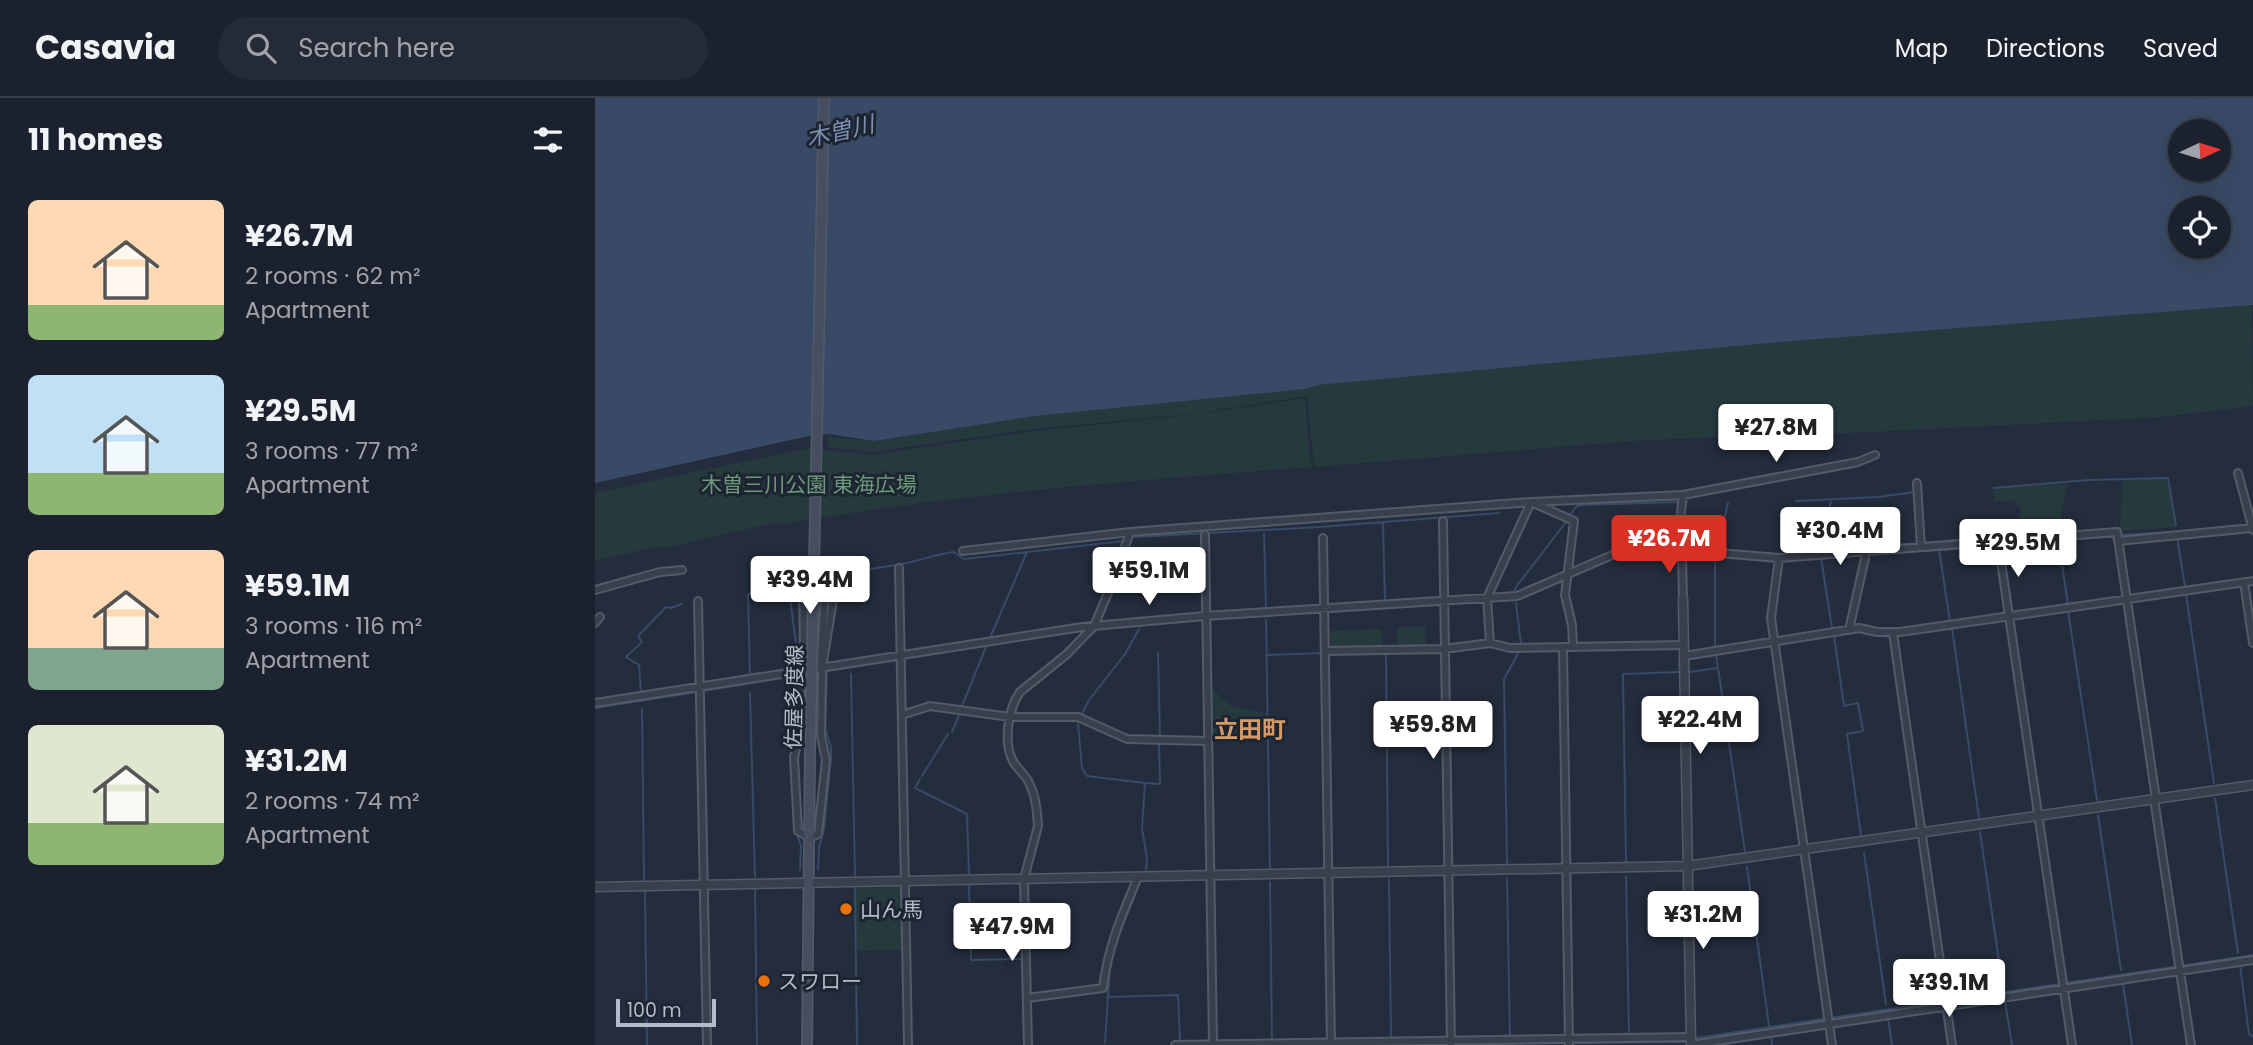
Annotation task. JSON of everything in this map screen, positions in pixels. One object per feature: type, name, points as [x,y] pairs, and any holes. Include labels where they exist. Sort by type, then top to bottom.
[{"type":"main road","name":"佐屋多度線","points":[[807,1045],[810,751],[824,98]]},
{"type":"street","points":[[963,551],[1130,532],[1531,502],[1683,495],[1858,462],[1875,455]]},
{"type":"street","points":[[2118,537],[2252,528],[2238,473]]},
{"type":"street","points":[[1917,483],[1921,547]]},
{"type":"street","points":[[1683,495],[1681,513],[1691,1042]]},
{"type":"street","points":[[1531,502],[1574,521],[1565,595],[1572,625],[1573,647]]},
{"type":"street","points":[[1490,643],[1487,598],[1531,502]]},
{"type":"street","points":[[1443,521],[1451,1043]]},
{"type":"street","points":[[1028,1045],[1024,879],[1038,818],[1028,780],[1012,760],[1009,751],[1010,717],[1020,692],[1067,654],[1094,626],[1130,532]]},
{"type":"street","points":[[595,703],[1094,626],[1205,616],[1517,596],[1626,548],[1643,546],[1779,560],[2117,532],[2191,1045]]},
{"type":"street","points":[[1205,535],[1213,1044]]},
{"type":"street","points":[[1323,538],[1331,1044]]},
{"type":"street","points":[[1998,543],[2072,1045]]},
{"type":"street","points":[[1849,630],[1865,554]]},
{"type":"street","points":[[1779,560],[1771,618],[1832,1045]]},
{"type":"street","points":[[827,566],[821,668],[821,736],[826,760],[818,834],[810,838],[799,831],[794,757],[801,728],[801,670],[804,660],[803,569],[827,566]]},
{"type":"street","points":[[899,568],[908,1045]]},
{"type":"street","points":[[595,590],[660,572],[683,570]]},
{"type":"street","points":[[821,668],[837,575]]},
{"type":"street","points":[[1684,656],[1859,628],[1893,633],[2253,581]]},
{"type":"street","points":[[2244,582],[2253,643]]},
{"type":"street","points":[[698,601],[707,1045]]},
{"type":"street","points":[[595,616],[600,617],[595,623]]},
{"type":"street","points":[[1893,633],[1952,1045]]},
{"type":"street","points":[[1325,651],[1444,649],[1490,643],[1510,648],[1684,645]]},
{"type":"street","points":[[1563,648],[1569,1042]]},
{"type":"street","points":[[902,715],[930,706],[1010,717],[1078,717],[1128,738],[1208,741]]},
{"type":"street","points":[[595,887],[1687,866],[2253,785]]},
{"type":"street","points":[[1027,998],[1103,988],[1106,959],[1112,938],[1138,877]]},
{"type":"street","points":[[1175,1045],[1730,1042],[1829,1020],[2179,968],[2253,960]]},
{"type":"green space","points":[[2252,305],[2253,406],[2161,417],[1873,432],[1645,440],[1314,467],[1307,396],[1193,414],[1034,429],[870,452],[828,447],[827,437],[874,441],[1035,416],[1305,389],[1318,385],[1769,343]]},
{"type":"green space","name":"木曽三川公園 東海広場","points":[[1305,398],[1311,467],[1045,489],[912,504],[780,525],[774,523],[595,561],[595,494],[608,490],[809,448],[871,455],[1035,431],[1190,415]]},
{"type":"green space","points":[[2168,478],[2176,527],[2120,531],[2122,481]]},
{"type":"green space","points":[[2068,483],[2057,533],[2018,537],[2021,508],[2013,500],[1994,502],[1993,488]]},
{"type":"green space","points":[[1425,626],[1426,647],[1397,647],[1397,627]]},
{"type":"green space","points":[[1382,629],[1383,646],[1331,648],[1330,631]]},
{"type":"green space","points":[[1209,692],[1215,692],[1231,706],[1266,714],[1265,735],[1211,736]]},
{"type":"green space","points":[[855,888],[903,889],[904,950],[857,951]]},
{"type":"water","name":"木曽川","points":[[595,98],[2253,98],[2253,305],[1769,343],[1318,385],[1305,389],[1035,416],[874,441],[829,434],[809,436],[595,483]]},
{"type":"water","points":[[2253,954],[2253,958],[1696,1040],[1696,1037]]},
{"type":"water","points":[[1690,1039],[1687,1043],[1405,1045],[1687,1041]]},
{"type":"waterway","points":[[1993,488],[2088,480],[2168,478],[2176,525]]},
{"type":"waterway","points":[[1796,501],[1878,497],[1914,492]]},
{"type":"waterway","points":[[1821,551],[1831,501]]},
{"type":"waterway","points":[[1569,516],[1580,505],[1677,502]]},
{"type":"waterway","points":[[1717,548],[1728,503]]},
{"type":"waterway","points":[[1134,537],[1320,527],[1499,513]]},
{"type":"waterway","points":[[1383,522],[1385,603]]},
{"type":"waterway","points":[[1514,593],[1566,522]]},
{"type":"waterway","points":[[2121,535],[2203,530]]},
{"type":"waterway","points":[[1264,533],[1266,609]]},
{"type":"waterway","points":[[2003,545],[2116,536]]},
{"type":"waterway","points":[[2177,537],[2185,587]]},
{"type":"waterway","points":[[901,564],[954,552],[964,559],[1124,541]]},
{"type":"waterway","points":[[2059,545],[2068,604]]},
{"type":"waterway","points":[[1867,555],[1997,546]]},
{"type":"waterway","points":[[1939,550],[1950,621]]},
{"type":"waterway","points":[[990,638],[1027,552]]},
{"type":"waterway","points":[[1814,558],[1861,555]]},
{"type":"waterway","points":[[1715,556],[1715,646]]},
{"type":"waterway","points":[[1821,558],[1832,628]]},
{"type":"waterway","points":[[826,664],[840,574],[896,565]]},
{"type":"waterway","points":[[1571,577],[1588,569]]},
{"type":"waterway","points":[[1521,599],[1562,581]]},
{"type":"waterway","points":[[750,675],[748,594],[795,583]]},
{"type":"waterway","points":[[2248,584],[2253,621]]},
{"type":"waterway","points":[[2186,594],[2214,783]]},
{"type":"waterway","points":[[790,598],[799,666]]},
{"type":"waterway","points":[[1447,604],[1477,602]]},
{"type":"waterway","points":[[1516,603],[1521,644]]},
{"type":"waterway","points":[[641,692],[639,665],[626,657],[642,642],[638,636],[666,607],[682,604]]},
{"type":"waterway","points":[[1331,612],[1441,604]]},
{"type":"waterway","points":[[2068,611],[2097,800]]},
{"type":"waterway","points":[[1210,619],[1321,612]]},
{"type":"waterway","points":[[1194,620],[1203,620]]},
{"type":"waterway","points":[[1266,620],[1270,870]]},
{"type":"waterway","points":[[1952,628],[1979,818]]},
{"type":"waterway","points":[[1082,714],[1089,700],[1125,654],[1139,629]]},
{"type":"waterway","points":[[1861,836],[1847,734],[1863,731],[1858,703],[1844,706],[1834,636],[1859,632],[1872,634]]},
{"type":"waterway","points":[[1878,635],[1889,637]]},
{"type":"waterway","points":[[905,658],[1032,638]]},
{"type":"waterway","points":[[962,706],[986,647]]},
{"type":"waterway","points":[[1158,652],[1160,737]]},
{"type":"waterway","points":[[1507,866],[1504,679],[1519,652]]},
{"type":"waterway","points":[[1267,655],[1322,653]]},
{"type":"waterway","points":[[1386,654],[1388,868]]},
{"type":"waterway","points":[[1716,654],[1745,852]]},
{"type":"waterway","points":[[827,671],[898,660]]},
{"type":"waterway","points":[[1690,672],[1717,668]]},
{"type":"waterway","points":[[1626,862],[1623,674],[1678,672]]},
{"type":"waterway","points":[[818,870],[831,758],[831,747],[825,728],[827,674]]},
{"type":"waterway","points":[[851,674],[855,876]]},
{"type":"waterway","points":[[703,691],[794,676]]},
{"type":"waterway","points":[[791,758],[797,728],[797,682]]},
{"type":"waterway","points":[[595,708],[697,692]]},
{"type":"waterway","points":[[750,692],[755,878]]},
{"type":"waterway","points":[[642,708],[644,881]]},
{"type":"waterway","points":[[952,732],[960,713]]},
{"type":"waterway","points":[[1078,723],[1082,768],[1087,776],[1145,783],[1142,828],[1146,870]]},
{"type":"waterway","points":[[922,776],[948,734]]},
{"type":"waterway","points":[[1146,783],[1160,784],[1159,743]]},
{"type":"waterway","points":[[920,779],[915,788],[967,814],[969,876]]},
{"type":"waterway","points":[[2215,798],[2238,953]]},
{"type":"waterway","points":[[2098,815],[2121,970]]},
{"type":"waterway","points":[[1980,832],[2003,988]]},
{"type":"waterway","points":[[797,834],[801,846],[800,870]]},
{"type":"waterway","points":[[1864,853],[1886,1004]]},
{"type":"waterway","points":[[1747,867],[1769,1026]]},
{"type":"waterway","points":[[1626,877],[1629,1035]]},
{"type":"waterway","points":[[1507,878],[1510,1038]]},
{"type":"waterway","points":[[1389,879],[1391,1037]]},
{"type":"waterway","points":[[1270,882],[1272,1040]]},
{"type":"waterway","points":[[969,886],[971,960],[1022,959]]},
{"type":"waterway","points":[[855,888],[857,1045]]},
{"type":"waterway","points":[[755,889],[757,1045]]},
{"type":"waterway","points":[[645,891],[647,1045]]},
{"type":"waterway","points":[[1118,936],[1135,895]]},
{"type":"waterway","points":[[1029,947],[1050,946],[1050,937],[1064,935]]},
{"type":"waterway","points":[[1022,948],[1024,1044]]},
{"type":"waterway","points":[[1105,1043],[1110,965]]},
{"type":"waterway","points":[[2240,965],[2249,1034],[2253,1036]]},
{"type":"waterway","points":[[2123,984],[2132,1045]]},
{"type":"waterway","points":[[1107,997],[1178,995],[1180,1040]]},
{"type":"waterway","points":[[2005,1001],[2012,1045]]},
{"type":"waterway","points":[[1888,1018],[1892,1045]]},
{"type":"waterway","points":[[1771,1035],[1772,1045]]},
{"type":"place","name":"山ん馬","points":[[846,909]]},
{"type":"place","name":"スワロー","points":[[764,981]]},
{"type":"district","name":"立田町","points":[[1250,729]]}]
